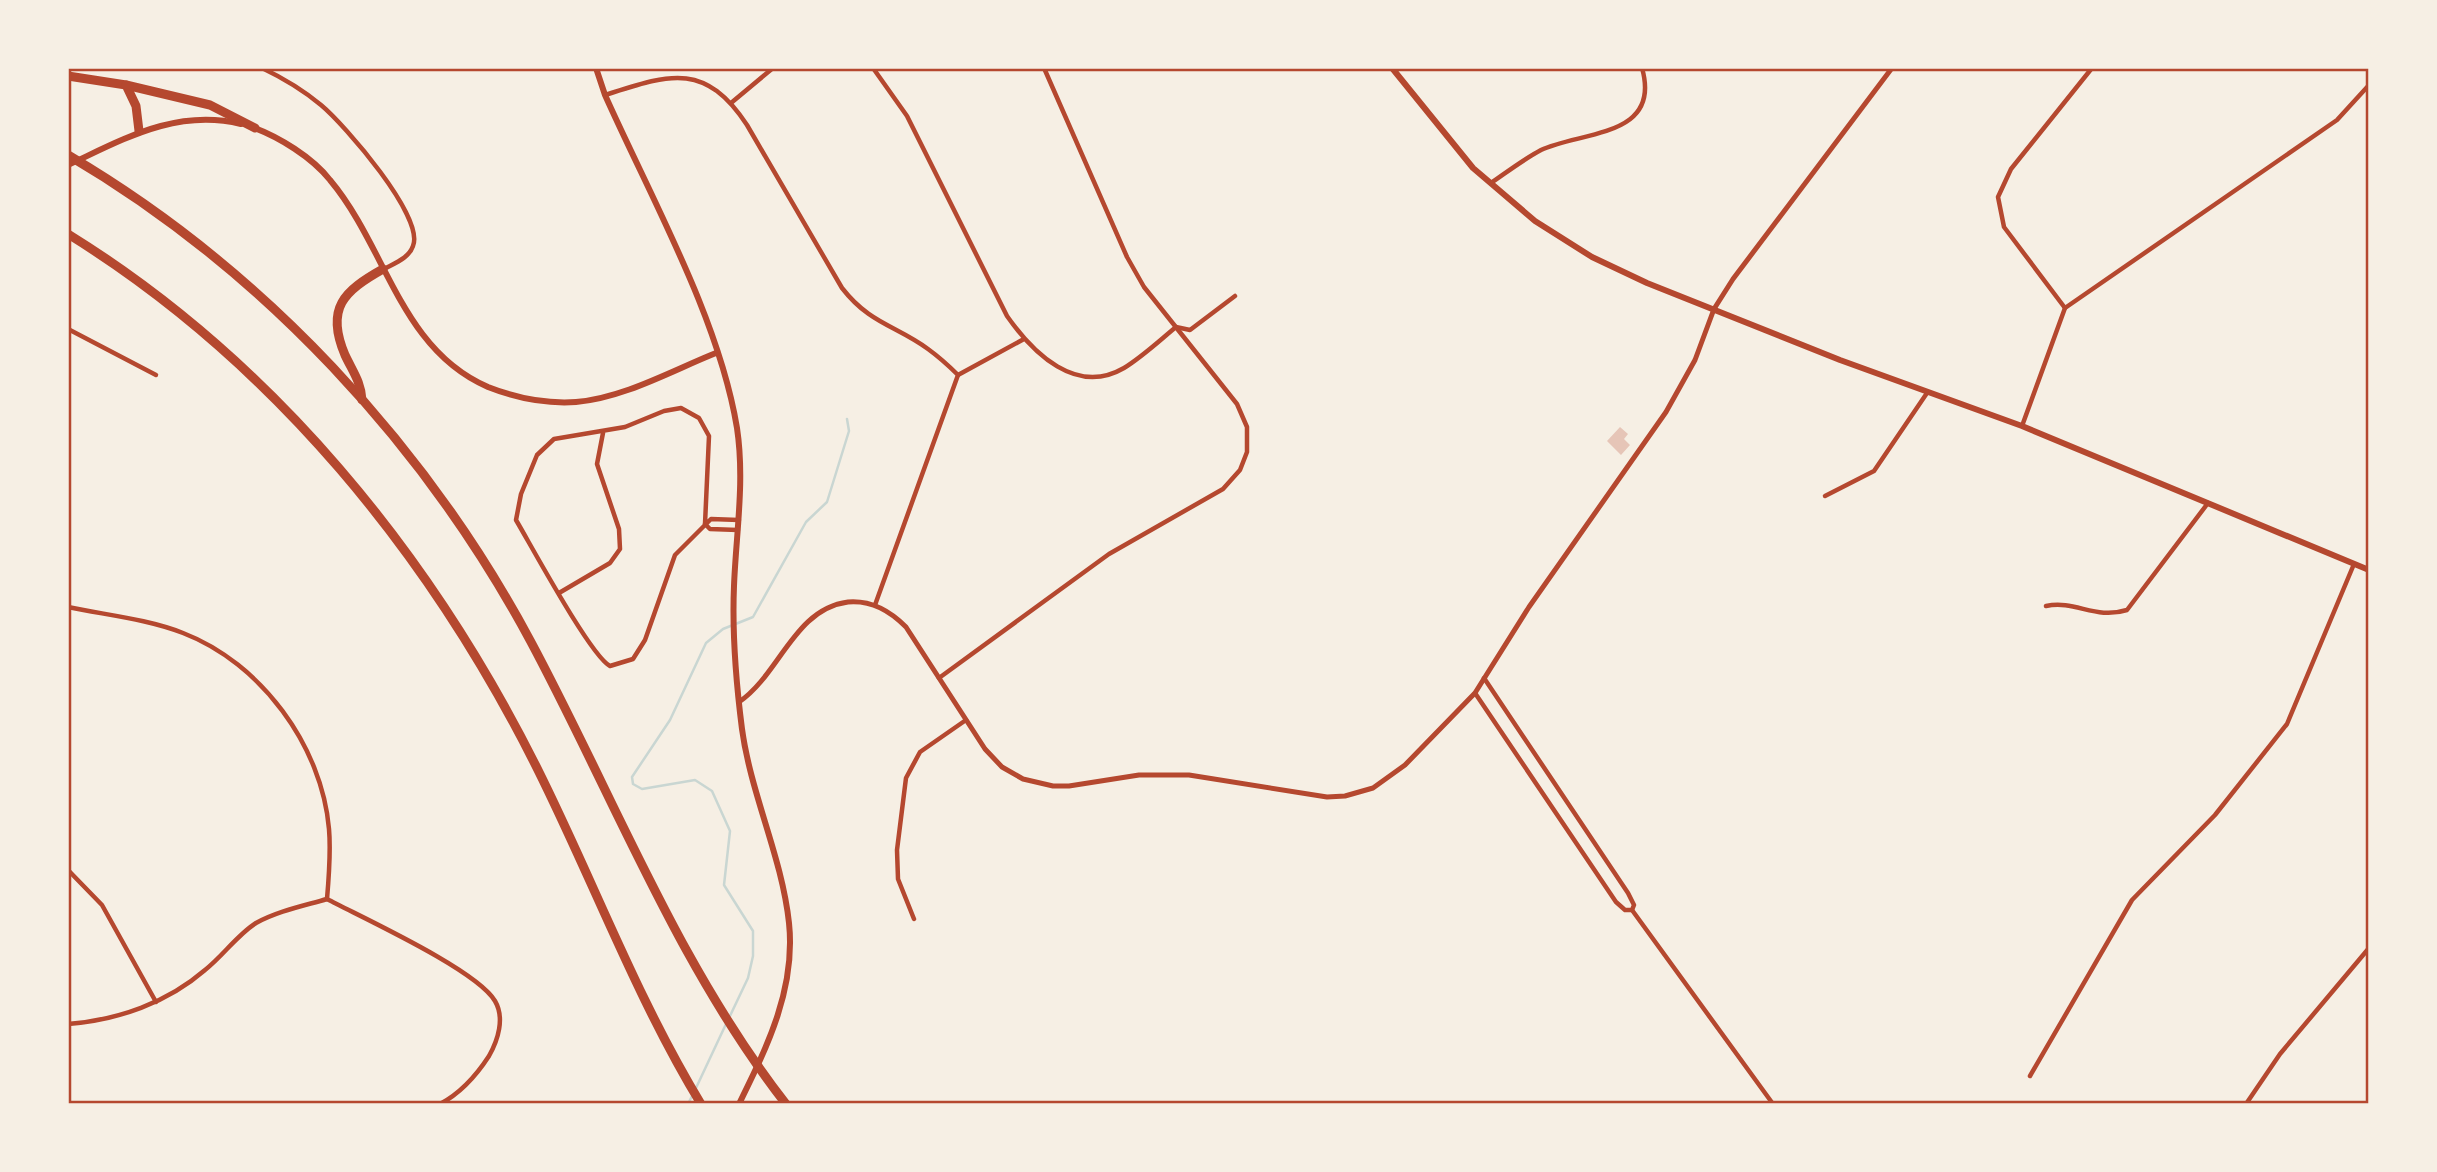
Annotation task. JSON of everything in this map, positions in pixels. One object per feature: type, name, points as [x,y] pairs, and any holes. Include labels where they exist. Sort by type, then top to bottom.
[{"type":"highway","points":[[68,76],[126,85],[210,105],[255,128]]},
{"type":"highway","points":[[126,85],[136,107],[139,131]]},
{"type":"highway","points":[[68,155],[120,185],[217,260],[310,345],[362,400],[441,498],[519,619],[683,946],[751,1056],[786,1104]]},
{"type":"highway","points":[[68,234],[169,307],[257,382],[328,454],[404,547],[448,610],[502,699],[566,826],[643,1002],[701,1104]]},
{"type":"highway","points":[[362,400],[360,382],[340,340],[337,316],[347,292],[383,269]]},
{"type":"main road","points":[[596,68],[605,96],[690,282],[716,353],[737,428],[740,461],[734,613],[739,702],[748,761],[786,908],[790,939],[786,984],[775,1028],[739,1104]]},
{"type":"main road","points":[[1392,68],[1473,168],[1535,221],[1592,257],[1714,309],[1927,393],[2022,426],[2369,570]]},
{"type":"main road","points":[[68,165],[139,131],[187,120],[236,123],[255,128],[311,161],[329,178],[346,200],[407,313],[436,352],[478,382],[519,397],[577,402],[600,397],[716,353]]},
{"type":"street","points":[[262,68],[308,94],[325,108],[388,184],[408,215],[414,231],[413,247],[402,260],[383,269]]},
{"type":"street","points":[[731,103],[773,68]]},
{"type":"street","points":[[873,68],[907,116],[998,301],[1024,339],[1067,373],[1096,377],[1123,368],[1175,327]]},
{"type":"street","points":[[939,678],[1109,554],[1223,489],[1240,470],[1248,439],[1243,415],[1144,287],[1127,257],[1044,68]]},
{"type":"street","points":[[1491,183],[1539,151],[1568,139],[1610,132],[1628,122],[1644,97],[1642,68]]},
{"type":"street","points":[[739,702],[759,685],[813,616],[840,603],[876,605],[893,614],[906,627],[993,758],[1012,773],[1035,783],[1069,786],[1139,775],[1189,775],[1307,794],[1345,796],[1373,788],[1396,774],[1475,693],[1529,607],[1666,412],[1695,360],[1714,309],[1748,258],[1892,68]]},
{"type":"street","points":[[2066,308],[2004,228],[1998,197],[2004,177],[2092,68]]},
{"type":"street","points":[[605,96],[649,80],[673,77],[714,89],[731,103],[855,305],[870,318],[927,348],[958,375]]},
{"type":"street","points":[[2022,426],[2066,308],[2337,120],[2369,85]]},
{"type":"street","points":[[1175,327],[1189,330],[1235,296]]},
{"type":"street","points":[[68,329],[156,374]]},
{"type":"street","points":[[876,605],[958,375],[1024,339]]},
{"type":"street","points":[[1825,496],[1874,471],[1927,393]]},
{"type":"street","points":[[738,530],[710,529],[705,524],[709,436],[694,413],[673,409],[603,433],[558,438],[543,447],[516,510],[516,520],[603,663],[618,666],[634,659],[645,639],[675,555],[705,524],[711,519],[739,520]]},
{"type":"street","points":[[559,593],[610,563],[620,549],[619,529],[597,464],[603,433]]},
{"type":"street","points":[[2046,606],[2064,605],[2106,615],[2127,610],[2208,502]]},
{"type":"street","points":[[2030,1076],[2132,900],[2215,815],[2287,724],[2354,564]]},
{"type":"street","points":[[68,607],[181,632],[216,649],[249,673],[294,728],[313,769],[329,829],[327,899]]},
{"type":"street","points":[[1485,678],[1628,893],[1634,905],[1632,910]]},
{"type":"street","points":[[1475,693],[1616,902],[1628,911],[1632,910]]},
{"type":"street","points":[[914,919],[898,878],[898,850],[906,778],[920,752],[966,720]]},
{"type":"street","points":[[68,870],[102,905],[156,1002]]},
{"type":"street","points":[[68,1024],[127,1014],[156,1002],[198,977],[258,923],[282,911],[327,899],[456,968],[485,987],[495,1001],[500,1020],[494,1047],[468,1083],[440,1104]]},
{"type":"street","points":[[1632,910],[1773,1104]]},
{"type":"street","points":[[2246,1104],[2280,1054],[2369,948]]},
{"type":"building","points":[[1620,427],[1628,434],[1624,439],[1630,445],[1621,455],[1607,441]]},
{"type":"waterway","points":[[729,1018],[748,978],[753,956],[753,931],[724,885],[730,831],[712,791],[695,780],[642,789],[633,784],[632,777],[670,720],[706,643],[723,629],[753,617],[806,522],[827,502],[849,431],[847,419]]},
{"type":"waterway","points":[[696,1088],[726,1024]]},
{"type":"waterway","points":[[688,1104],[693,1094]]}]
